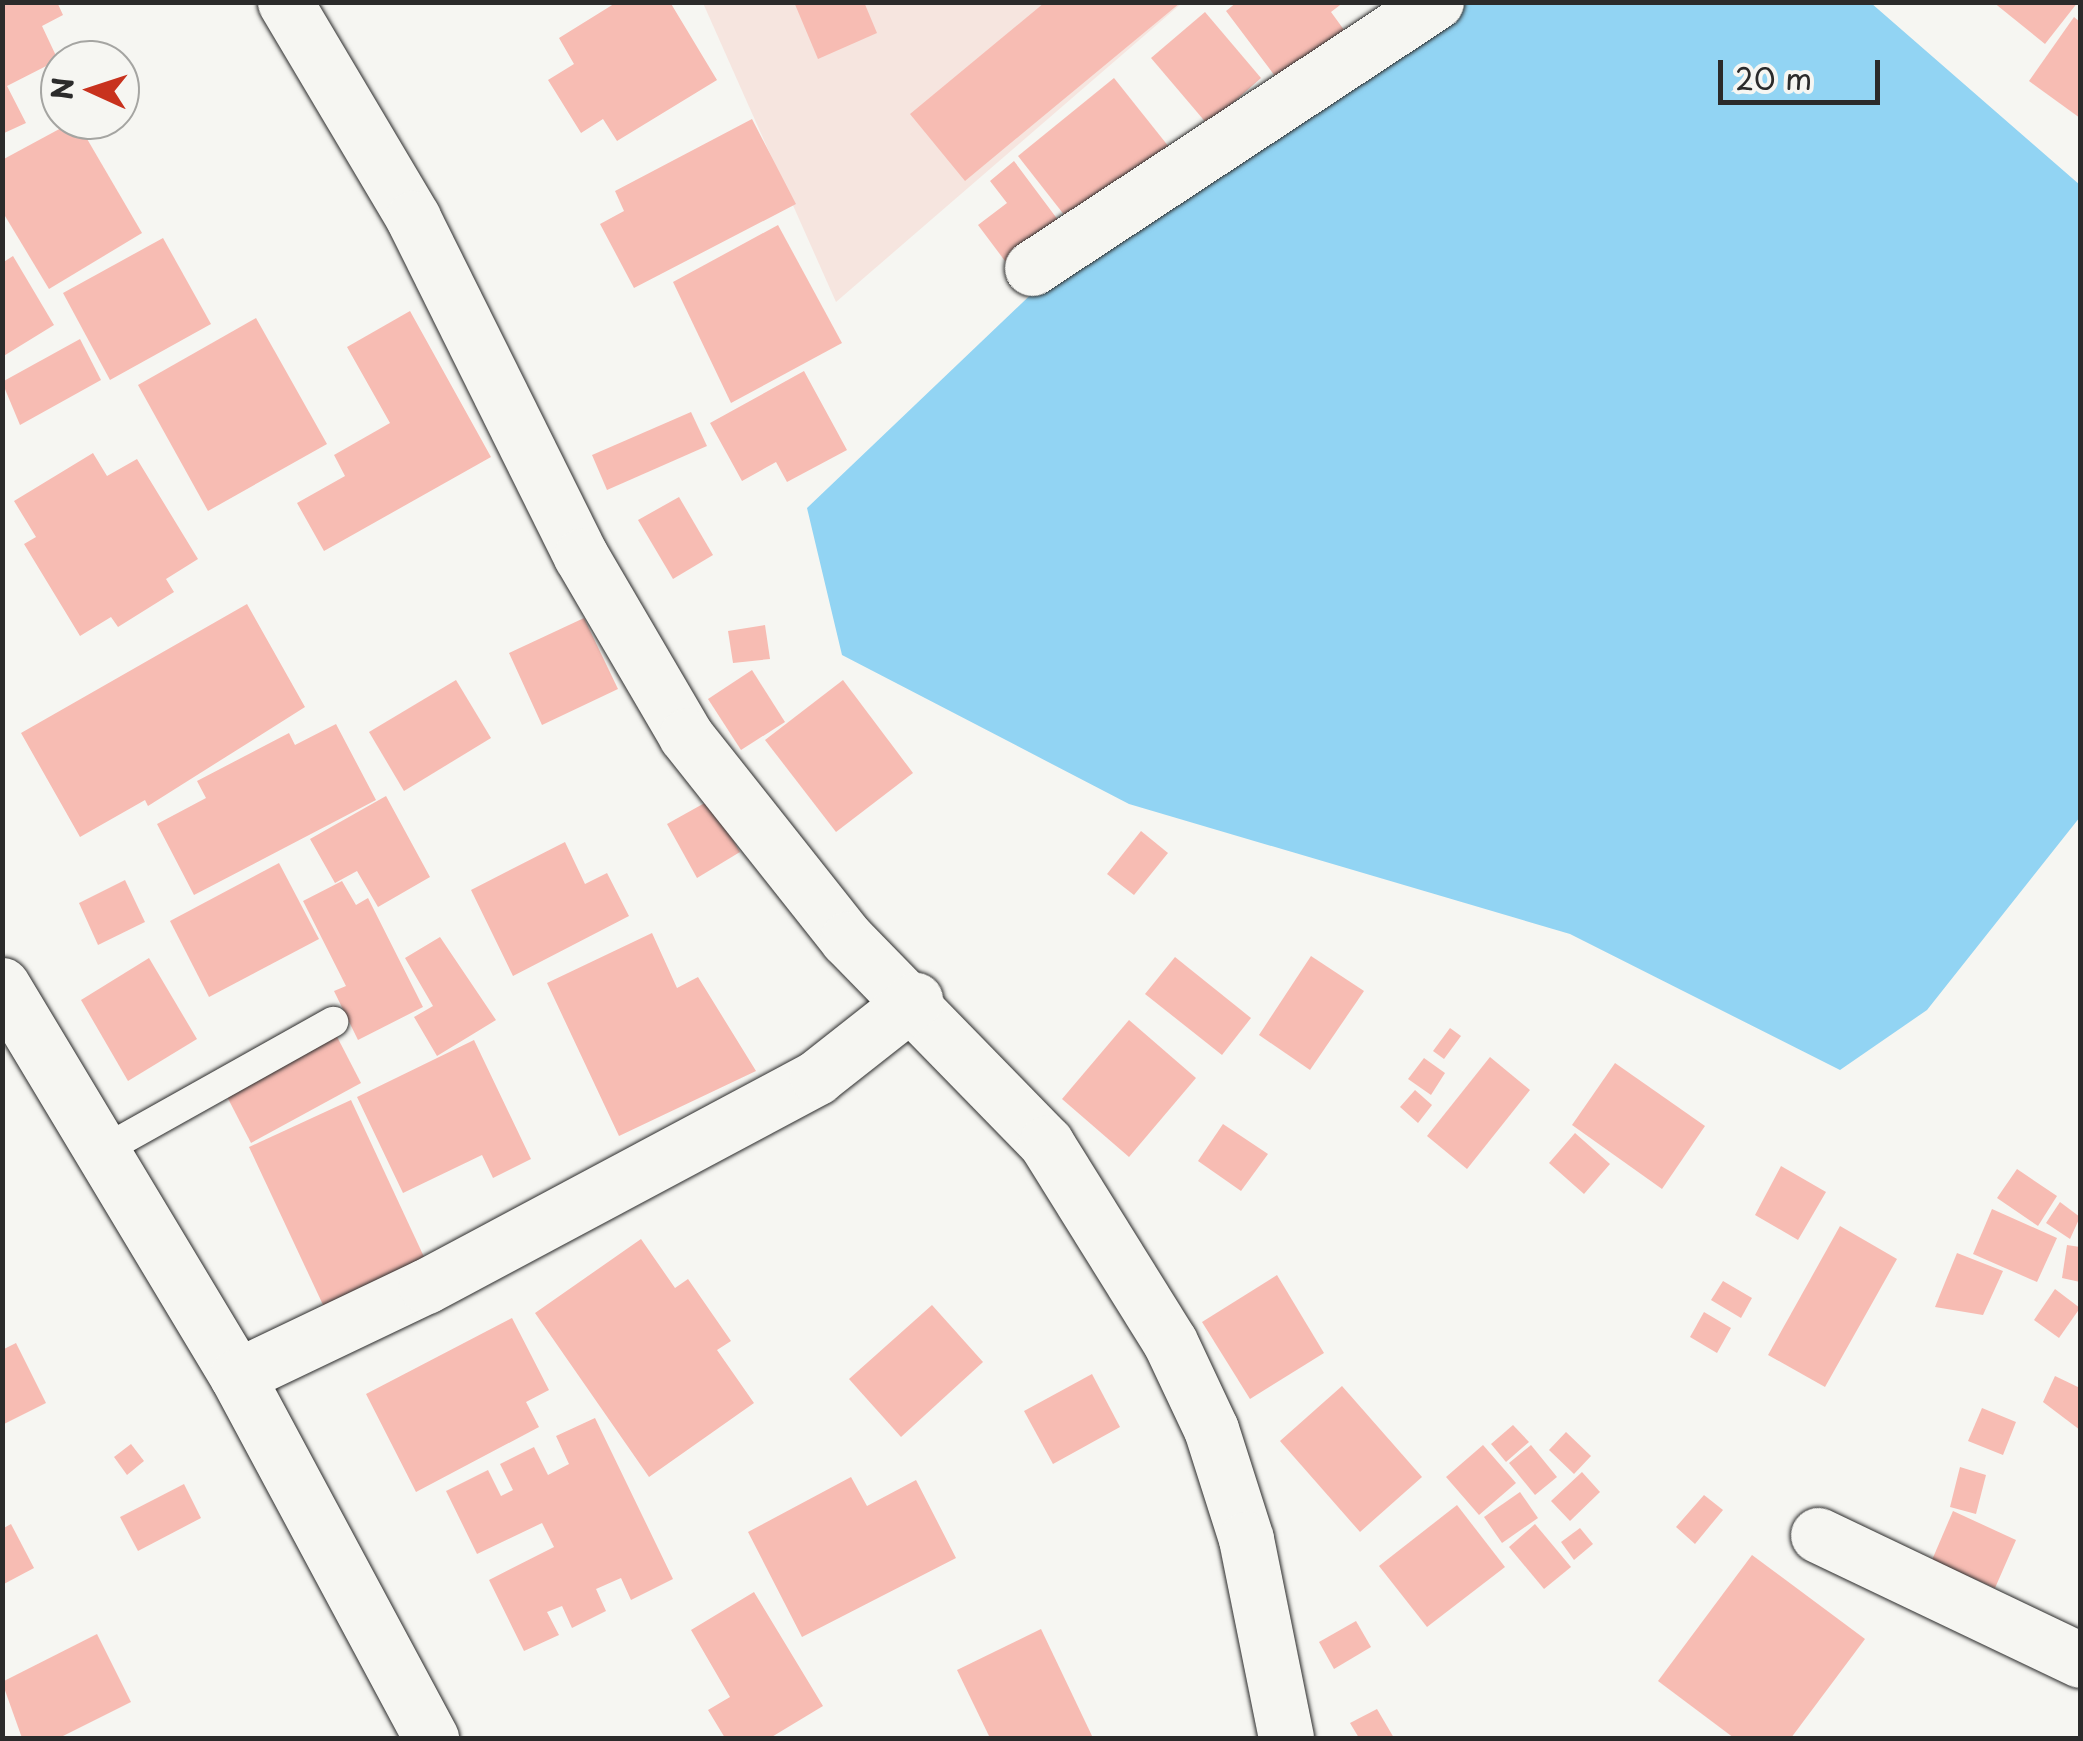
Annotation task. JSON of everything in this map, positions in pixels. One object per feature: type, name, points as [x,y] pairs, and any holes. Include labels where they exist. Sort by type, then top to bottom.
[{"type":"street","points":[[285,2],[413,218],[581,556],[686,736],[847,939],[916,1000],[1046,1144],[1170,1342],[1211,1429],[1246,1539],[1286,1738]]},
{"type":"street","points":[[1032,268],[1436,2]]},
{"type":"street","points":[[2,984],[237,1376],[432,1738]]},
{"type":"street","points":[[237,1376],[817,1077],[916,1000]]},
{"type":"street","points":[[1818,1535],[2080,1660]]},
{"type":"lane","points":[[102,1151],[333,1022]]},
{"type":"shaded area","points":[[703,3],[1182,3],[836,302]]},
{"type":"water","points":[[1435,3],[1871,3],[2080,185],[2080,817],[1927,1010],[1840,1070],[1570,934],[1129,804],[842,655],[807,508],[1089,239]]},
{"type":"building","points":[[2,2],[57,2],[63,15],[42,26],[49,40],[40,40],[40,69],[7,86],[26,123],[2,134]]},
{"type":"building","points":[[617,2],[670,2],[717,80],[617,141],[603,119],[581,133],[548,80],[574,64],[559,38]]},
{"type":"building","points":[[794,2],[864,2],[877,33],[818,59]]},
{"type":"building","points":[[1237,2],[1344,2],[1331,12],[1347,34],[1281,84],[1226,11]]},
{"type":"building","points":[[1993,2],[2078,2],[2045,44]]},
{"type":"building","points":[[1044,3],[1180,3],[965,181],[910,114]]},
{"type":"building","points":[[1205,12],[1261,78],[1208,125],[1151,58]]},
{"type":"building","points":[[2074,17],[2080,22],[2080,118],[2029,81]]},
{"type":"building","points":[[1114,78],[1173,152],[1076,230],[1018,156]]},
{"type":"building","points":[[752,119],[796,204],[634,288],[600,224],[624,211],[615,191]]},
{"type":"building","points":[[40,139],[88,140],[142,233],[49,289],[2,211],[2,160]]},
{"type":"building","points":[[1014,161],[1064,228],[1011,269],[978,225],[1007,203],[990,181]]},
{"type":"building","points":[[778,225],[842,343],[731,403],[673,282]]},
{"type":"building","points":[[163,238],[211,324],[110,380],[63,293]]},
{"type":"building","points":[[13,256],[54,325],[2,357],[2,263]]},
{"type":"building","points":[[410,311],[491,457],[324,551],[297,503],[345,476],[334,455],[390,423],[347,347]]},
{"type":"building","points":[[256,318],[327,444],[208,511],[138,385]]},
{"type":"building","points":[[80,339],[101,380],[20,425],[2,382]]},
{"type":"building","points":[[804,371],[847,450],[787,482],[776,462],[742,481],[710,423]]},
{"type":"building","points":[[691,412],[707,446],[607,490],[592,455]]},
{"type":"building","points":[[93,453],[107,476],[137,459],[198,559],[166,579],[174,592],[118,627],[111,617],[80,636],[24,544],[36,537],[14,501]]},
{"type":"building","points":[[679,497],[713,555],[673,579],[638,520]]},
{"type":"building","points":[[247,604],[305,707],[148,806],[145,800],[80,837],[21,733]]},
{"type":"building","points":[[584,618],[618,689],[542,725],[509,653]]},
{"type":"building","points":[[765,625],[770,659],[733,663],[728,631]]},
{"type":"building","points":[[752,670],[785,722],[741,750],[708,699]]},
{"type":"building","points":[[456,680],[491,738],[404,791],[369,732]]},
{"type":"building","points":[[843,680],[913,773],[836,832],[765,740]]},
{"type":"building","points":[[336,724],[376,800],[194,895],[157,824],[206,798],[197,781],[289,733],[295,745]]},
{"type":"building","points":[[386,796],[430,877],[378,907],[357,871],[335,883],[310,839]]},
{"type":"building","points":[[710,800],[740,852],[697,878],[667,824]]},
{"type":"building","points":[[1141,831],[1168,853],[1134,895],[1107,874]]},
{"type":"building","points":[[565,842],[585,884],[607,873],[629,916],[513,976],[471,890]]},
{"type":"building","points":[[279,863],[319,939],[209,997],[170,921]]},
{"type":"building","points":[[125,880],[145,922],[98,945],[79,903]]},
{"type":"building","points":[[342,881],[356,905],[368,898],[423,1007],[358,1040],[334,991],[346,986],[303,901]]},
{"type":"building","points":[[652,933],[677,988],[698,977],[756,1071],[619,1136],[547,983]]},
{"type":"building","points":[[440,937],[496,1020],[437,1056],[414,1017],[433,1006],[405,958]]},
{"type":"building","points":[[1311,956],[1364,991],[1310,1070],[1259,1035]]},
{"type":"building","points":[[1175,957],[1251,1018],[1222,1055],[1145,994]]},
{"type":"building","points":[[149,958],[197,1039],[128,1081],[81,1000]]},
{"type":"building","points":[[1129,1020],[1196,1078],[1129,1157],[1062,1099]]},
{"type":"building","points":[[1450,1028],[1461,1036],[1444,1059],[1433,1051]]},
{"type":"building","points":[[333,1029],[361,1083],[251,1143],[223,1089]]},
{"type":"building","points":[[474,1040],[531,1159],[493,1178],[482,1155],[403,1193],[357,1097]]},
{"type":"building","points":[[1490,1057],[1530,1090],[1467,1169],[1427,1136]]},
{"type":"building","points":[[1424,1058],[1445,1073],[1431,1095],[1408,1079]]},
{"type":"building","points":[[1615,1063],[1705,1126],[1662,1189],[1572,1125]]},
{"type":"building","points":[[1415,1090],[1432,1105],[1418,1123],[1400,1107]]},
{"type":"building","points":[[351,1100],[425,1259],[324,1307],[249,1147]]},
{"type":"building","points":[[1223,1124],[1268,1154],[1241,1191],[1198,1161]]},
{"type":"building","points":[[1575,1133],[1610,1164],[1584,1194],[1549,1163]]},
{"type":"building","points":[[1781,1166],[1826,1192],[1798,1240],[1755,1215]]},
{"type":"building","points":[[2017,1169],[2057,1196],[2038,1226],[1997,1198]]},
{"type":"building","points":[[2060,1202],[2080,1217],[2070,1239],[2046,1223]]},
{"type":"building","points":[[1992,1209],[2057,1238],[2037,1282],[1973,1254]]},
{"type":"building","points":[[1840,1226],[1897,1259],[1825,1387],[1768,1355]]},
{"type":"building","points":[[641,1239],[675,1288],[688,1279],[731,1341],[717,1350],[754,1403],[649,1477],[535,1313]]},
{"type":"building","points":[[2067,1245],[2080,1247],[2080,1282],[2062,1278]]},
{"type":"building","points":[[1957,1253],[2003,1271],[1983,1315],[1935,1307]]},
{"type":"building","points":[[1277,1275],[1324,1353],[1250,1399],[1202,1322]]},
{"type":"building","points":[[1723,1281],[1752,1298],[1741,1318],[1711,1300]]},
{"type":"building","points":[[2055,1289],[2080,1308],[2059,1338],[2034,1320]]},
{"type":"building","points":[[932,1305],[983,1362],[901,1437],[849,1379]]},
{"type":"building","points":[[1704,1312],[1731,1328],[1717,1353],[1690,1337]]},
{"type":"building","points":[[512,1318],[549,1390],[526,1402],[539,1427],[416,1492],[366,1394]]},
{"type":"building","points":[[16,1343],[46,1403],[2,1425],[2,1350]]},
{"type":"building","points":[[1092,1374],[1120,1427],[1053,1464],[1024,1411]]},
{"type":"building","points":[[2055,1376],[2080,1388],[2080,1430],[2043,1402]]},
{"type":"building","points":[[1342,1386],[1422,1477],[1360,1532],[1280,1441]]},
{"type":"building","points":[[1982,1408],[2016,1422],[2003,1455],[1968,1441]]},
{"type":"building","points":[[595,1418],[673,1579],[631,1600],[621,1578],[596,1589],[606,1611],[572,1628],[562,1606],[547,1612],[559,1635],[524,1651],[489,1580],[554,1547],[542,1523],[477,1554],[446,1491],[488,1470],[501,1496],[513,1490],[500,1464],[534,1447],[548,1475],[569,1464],[556,1436]]},
{"type":"building","points":[[1513,1425],[1529,1442],[1506,1462],[1491,1444]]},
{"type":"building","points":[[1566,1432],[1591,1456],[1574,1474],[1549,1450]]},
{"type":"building","points":[[131,1444],[144,1461],[127,1475],[114,1457]]},
{"type":"building","points":[[1483,1445],[1516,1483],[1479,1515],[1446,1477]]},
{"type":"building","points":[[1531,1445],[1557,1477],[1535,1495],[1509,1463]]},
{"type":"building","points":[[1960,1467],[1986,1475],[1976,1514],[1950,1507]]},
{"type":"building","points":[[1582,1472],[1600,1492],[1570,1521],[1551,1501]]},
{"type":"building","points":[[851,1477],[867,1506],[916,1480],[956,1558],[802,1637],[748,1532]]},
{"type":"building","points":[[184,1484],[201,1518],[138,1551],[120,1517]]},
{"type":"building","points":[[1520,1492],[1538,1518],[1502,1543],[1484,1517]]},
{"type":"building","points":[[1704,1495],[1723,1510],[1695,1544],[1676,1527]]},
{"type":"building","points":[[1457,1505],[1505,1567],[1427,1627],[1379,1566]]},
{"type":"building","points":[[1953,1511],[2016,1540],[1995,1588],[1932,1560]]},
{"type":"building","points":[[11,1524],[34,1568],[2,1585],[2,1529]]},
{"type":"building","points":[[1535,1524],[1571,1567],[1544,1589],[1509,1547]]},
{"type":"building","points":[[1580,1528],[1593,1544],[1574,1560],[1561,1542]]},
{"type":"building","points":[[1752,1555],[1865,1639],[1791,1738],[1734,1738],[1658,1681]]},
{"type":"building","points":[[754,1592],[823,1706],[770,1738],[725,1738],[708,1710],[730,1697],[691,1630]]},
{"type":"building","points":[[1356,1621],[1371,1647],[1334,1669],[1319,1642]]},
{"type":"building","points":[[1041,1629],[1093,1738],[990,1738],[957,1670]]},
{"type":"building","points":[[97,1634],[131,1702],[59,1738],[22,1738],[2,1682]]},
{"type":"building","points":[[1377,1709],[1394,1738],[1359,1738],[1350,1723]]}]
